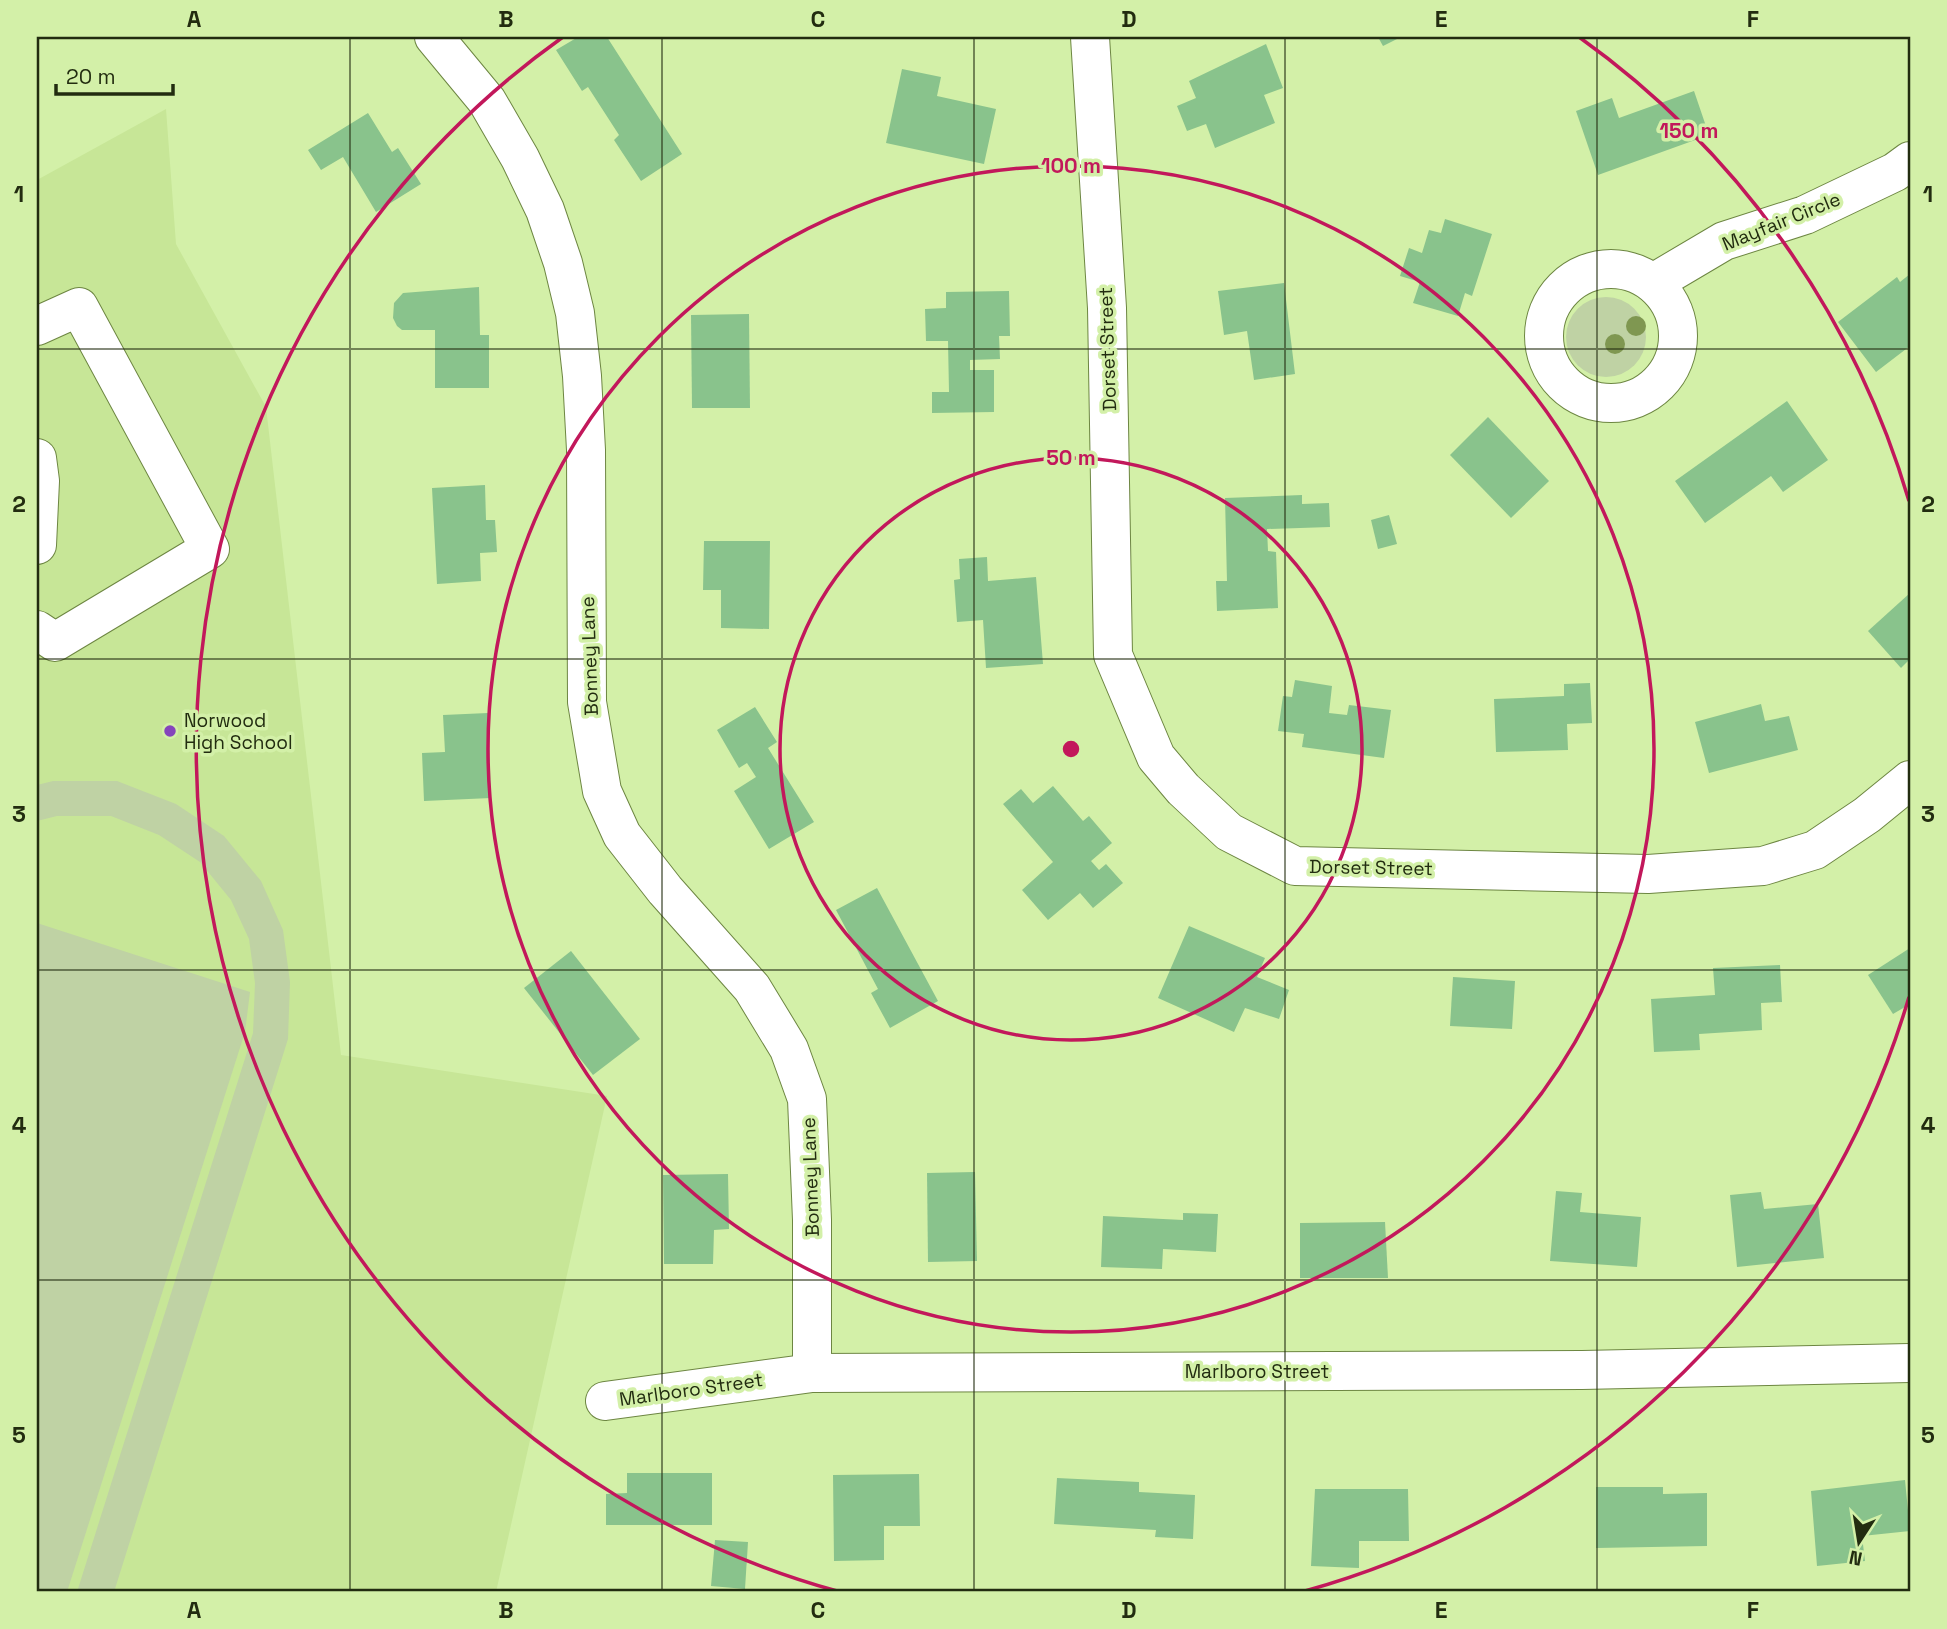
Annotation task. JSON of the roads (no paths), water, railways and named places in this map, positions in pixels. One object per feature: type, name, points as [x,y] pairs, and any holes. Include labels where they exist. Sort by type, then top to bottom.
[{"type":"street","name":"Bonney Lane","points":[[434,37],[487,102],[520,158],[545,210],[563,262],[575,313],[586,450],[587,702],[602,791],[622,835],[665,890],[752,988],[789,1049],[807,1100],[812,1220],[812,1373]]},
{"type":"street","name":"Dorset Street","points":[[1090,37],[1107,308],[1114,655],[1156,757],[1228,832],[1295,866],[1648,874],[1712,870],[1763,866],[1815,850],[1867,815],[1910,780]]},
{"type":"street","name":"Mayfair Circle","points":[[1653,283],[1724,241],[1805,215],[1895,172],[1910,161]]},
{"type":"street","points":[[37,326],[79,307],[210,549],[55,642],[37,630]]},
{"type":"street","points":[[37,458],[40,481],[37,545]]},
{"type":"street","name":"Marlboro Street","points":[[606,1401],[812,1373],[1568,1370],[1910,1363]]},
{"type":"place","name":"Norwood High School","points":[[170,731]]}]
